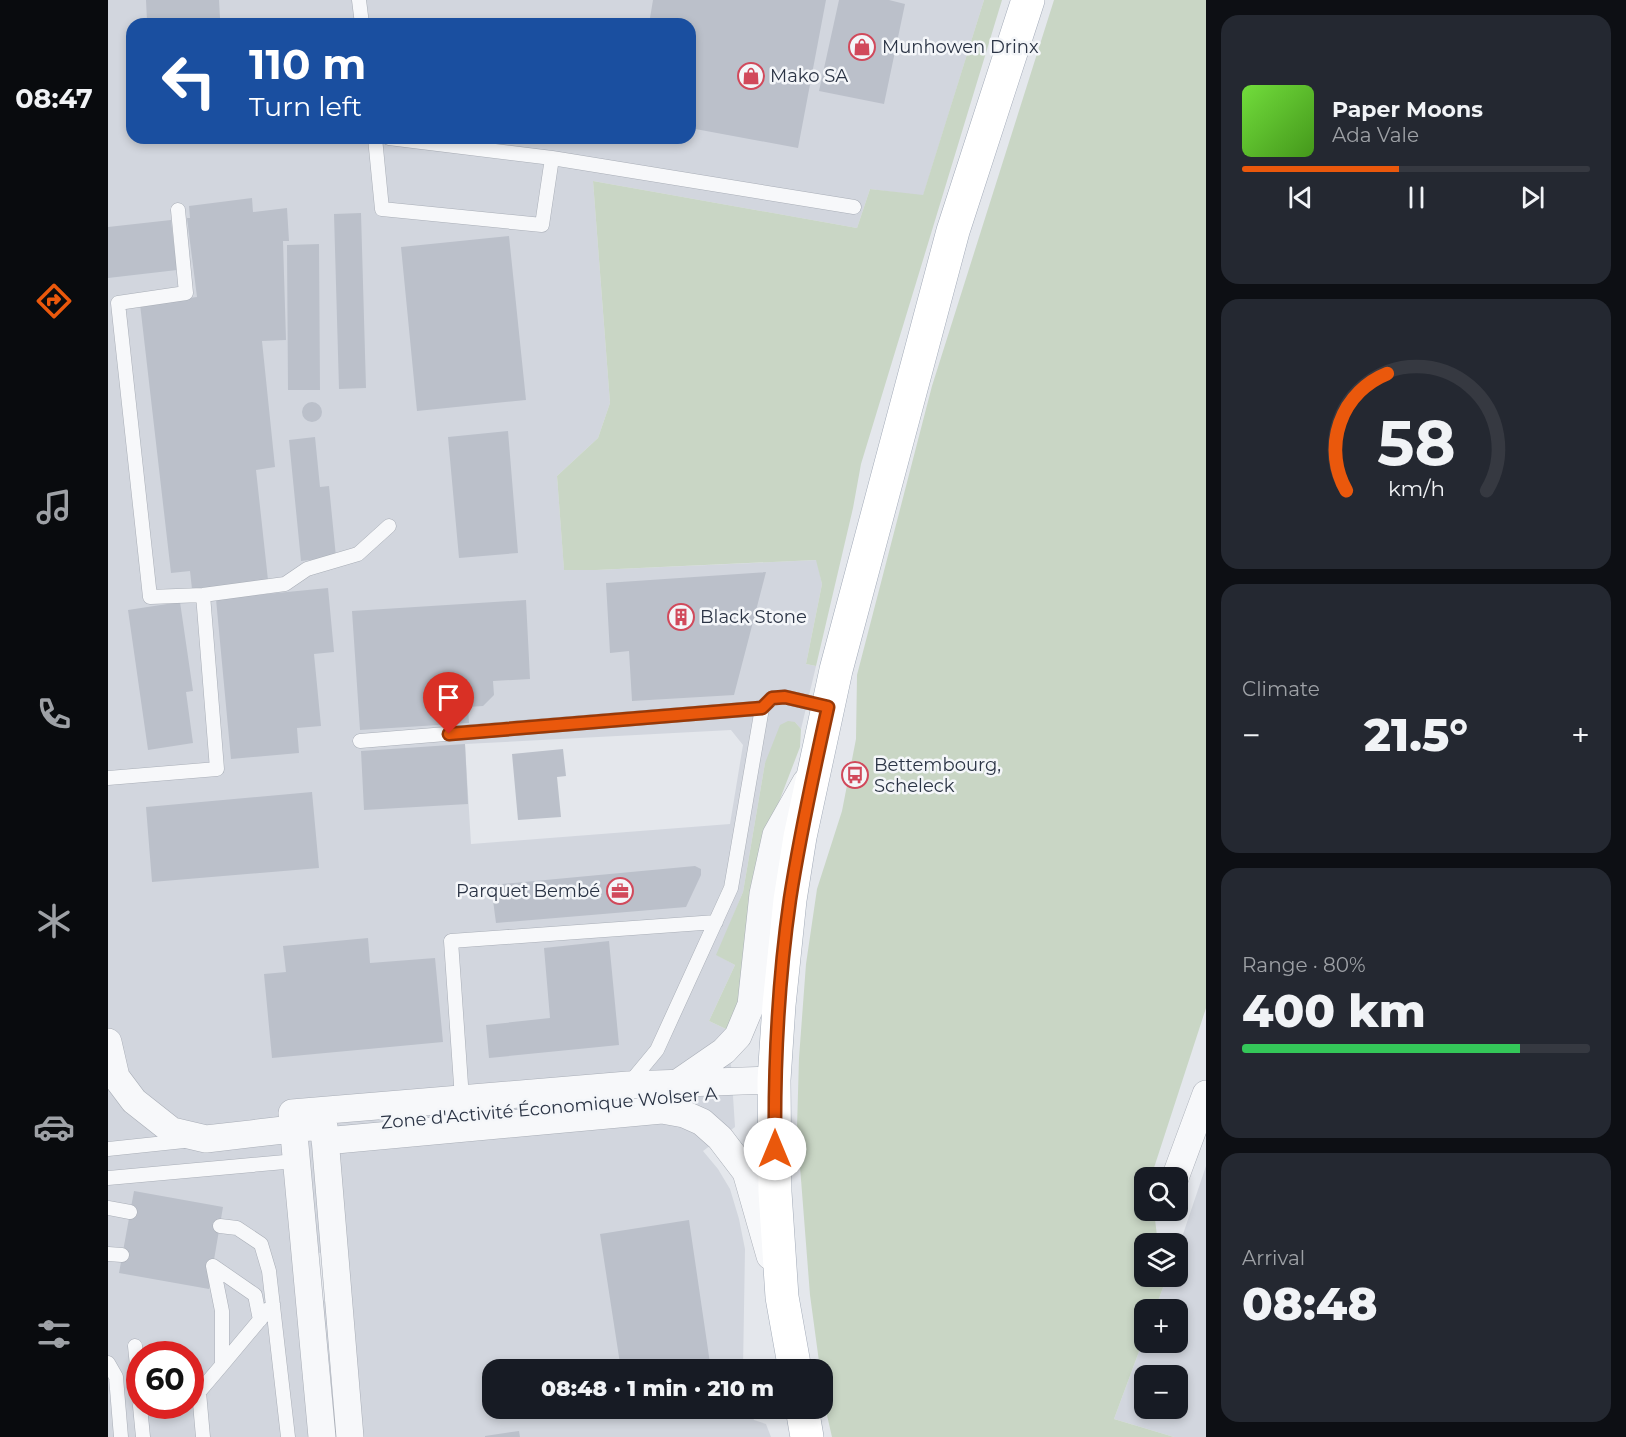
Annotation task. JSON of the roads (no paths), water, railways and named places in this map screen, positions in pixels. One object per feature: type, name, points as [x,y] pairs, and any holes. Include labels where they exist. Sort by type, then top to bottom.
[{"type":"main road","points":[[793,1359],[782,1297],[775,1192],[774,1086],[779,1005],[790,900],[814,768],[828,707],[953,231],[1028,0]]},
{"type":"main road","points":[[804,1419],[807,1437]]},
{"type":"street","points":[[679,1082],[724,1051],[738,1036],[751,1005],[763,894],[776,835],[814,768]]},
{"type":"street","name":"Zone d'Activité Économique Wolser A","points":[[108,1042],[116,1077],[134,1101],[172,1131],[206,1139],[294,1129],[324,1134],[774,1086]]},
{"type":"street","points":[[322,1437],[292,1113],[679,1082],[774,1086]]},
{"type":"street","points":[[1179,1167],[1206,1094]]},
{"type":"street","points":[[350,1437],[324,1134],[662,1110],[684,1114],[702,1122],[720,1138],[746,1172],[782,1297]]},
{"type":"lane","points":[[359,0],[361,18]]},
{"type":"lane","points":[[376,144],[382,209],[542,225],[552,158]]},
{"type":"lane","points":[[438,144],[552,158],[854,207]]},
{"type":"lane","points":[[178,210],[186,293],[118,303],[150,597],[203,594],[285,584],[307,569],[358,554],[389,526]]},
{"type":"lane","points":[[108,778],[217,769],[203,594]]},
{"type":"lane","points":[[360,741],[762,708],[772,698],[785,697],[828,707]]},
{"type":"lane","name":"Zone d'Activité Économique Wolser A","points":[[628,1085],[657,1050],[731,888],[762,708]]},
{"type":"lane","points":[[462,1099],[451,940],[716,922]]},
{"type":"lane","points":[[108,1149],[206,1139]]},
{"type":"lane","points":[[108,1178],[296,1161]]},
{"type":"lane","points":[[108,1208],[130,1212]]},
{"type":"lane","points":[[220,1226],[237,1228],[261,1244],[269,1271],[288,1437]]},
{"type":"lane","points":[[222,1365],[222,1311],[213,1266],[255,1295],[260,1320]]},
{"type":"lane","points":[[203,1437],[199,1392],[273,1304]]},
{"type":"lane","points":[[108,1363],[116,1377],[122,1437]]},
{"type":"lane","points":[[141,1419],[143,1437]]},
{"type":"place","name":"Munhowen Drinx","points":[[862,47]]},
{"type":"place","name":"Mako SA","points":[[751,76]]},
{"type":"place","name":"Black Stone","points":[[681,617]]},
{"type":"place","name":"Bettembourg, Scheleck","points":[[855,775]]},
{"type":"place","name":"Parquet Bembé","points":[[620,891]]}]
